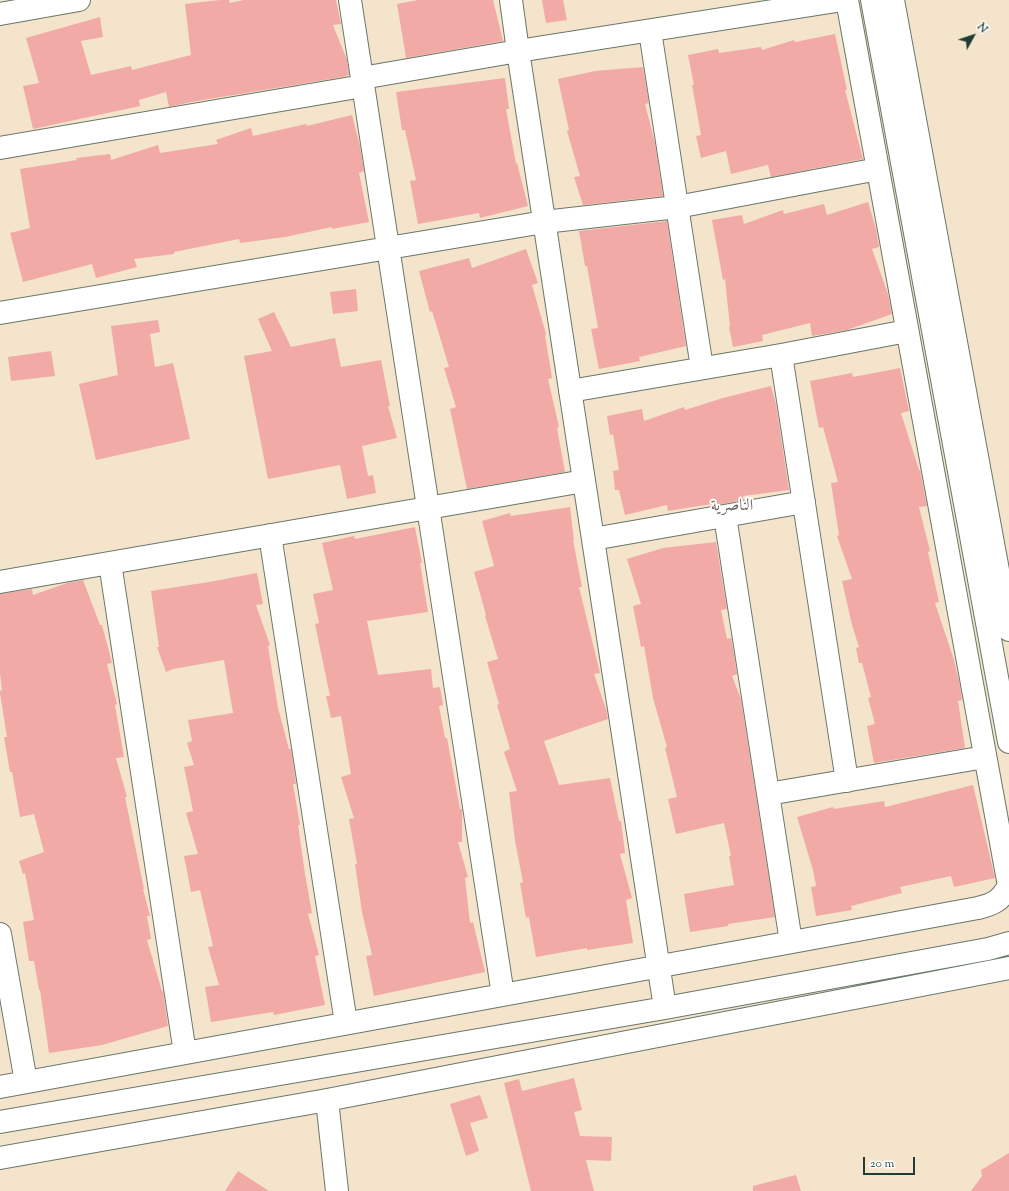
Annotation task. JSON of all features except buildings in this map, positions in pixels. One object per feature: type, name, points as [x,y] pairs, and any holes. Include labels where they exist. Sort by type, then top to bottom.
[{"type":"street","points":[[0,14],[79,0]]},
{"type":"street","points":[[350,0],[503,995]]},
{"type":"street","points":[[511,0],[665,1008]]},
{"type":"street","points":[[0,148],[363,82],[518,51],[843,0]]},
{"type":"street","points":[[0,1087],[978,908],[991,905],[1004,895],[1009,886],[847,0]]},
{"type":"street","points":[[872,0],[1009,742]]},
{"type":"street","points":[[892,0],[1009,630]]},
{"type":"street","points":[[650,31],[702,368]]},
{"type":"street","points":[[0,313],[544,222],[677,207],[878,169]]},
{"type":"street","points":[[570,391],[780,355],[907,331]]},
{"type":"street","points":[[780,355],[847,781]]},
{"type":"street","points":[[0,582],[584,481]]},
{"type":"street","points":[[593,539],[804,502]]},
{"type":"street","points":[[725,516],[791,942]]},
{"type":"street","points":[[270,535],[346,1023]]},
{"type":"street","points":[[110,563],[185,1053]]},
{"type":"street","points":[[768,794],[986,757]]},
{"type":"street","points":[[0,934],[26,1082]]},
{"type":"street","points":[[0,1122],[665,1008],[988,949],[1009,943]]},
{"type":"street","points":[[0,1158],[327,1100],[1009,968]]},
{"type":"street","points":[[327,1100],[337,1191]]},
{"type":"district","name":"الناصرية","points":[[732,507]]}]
